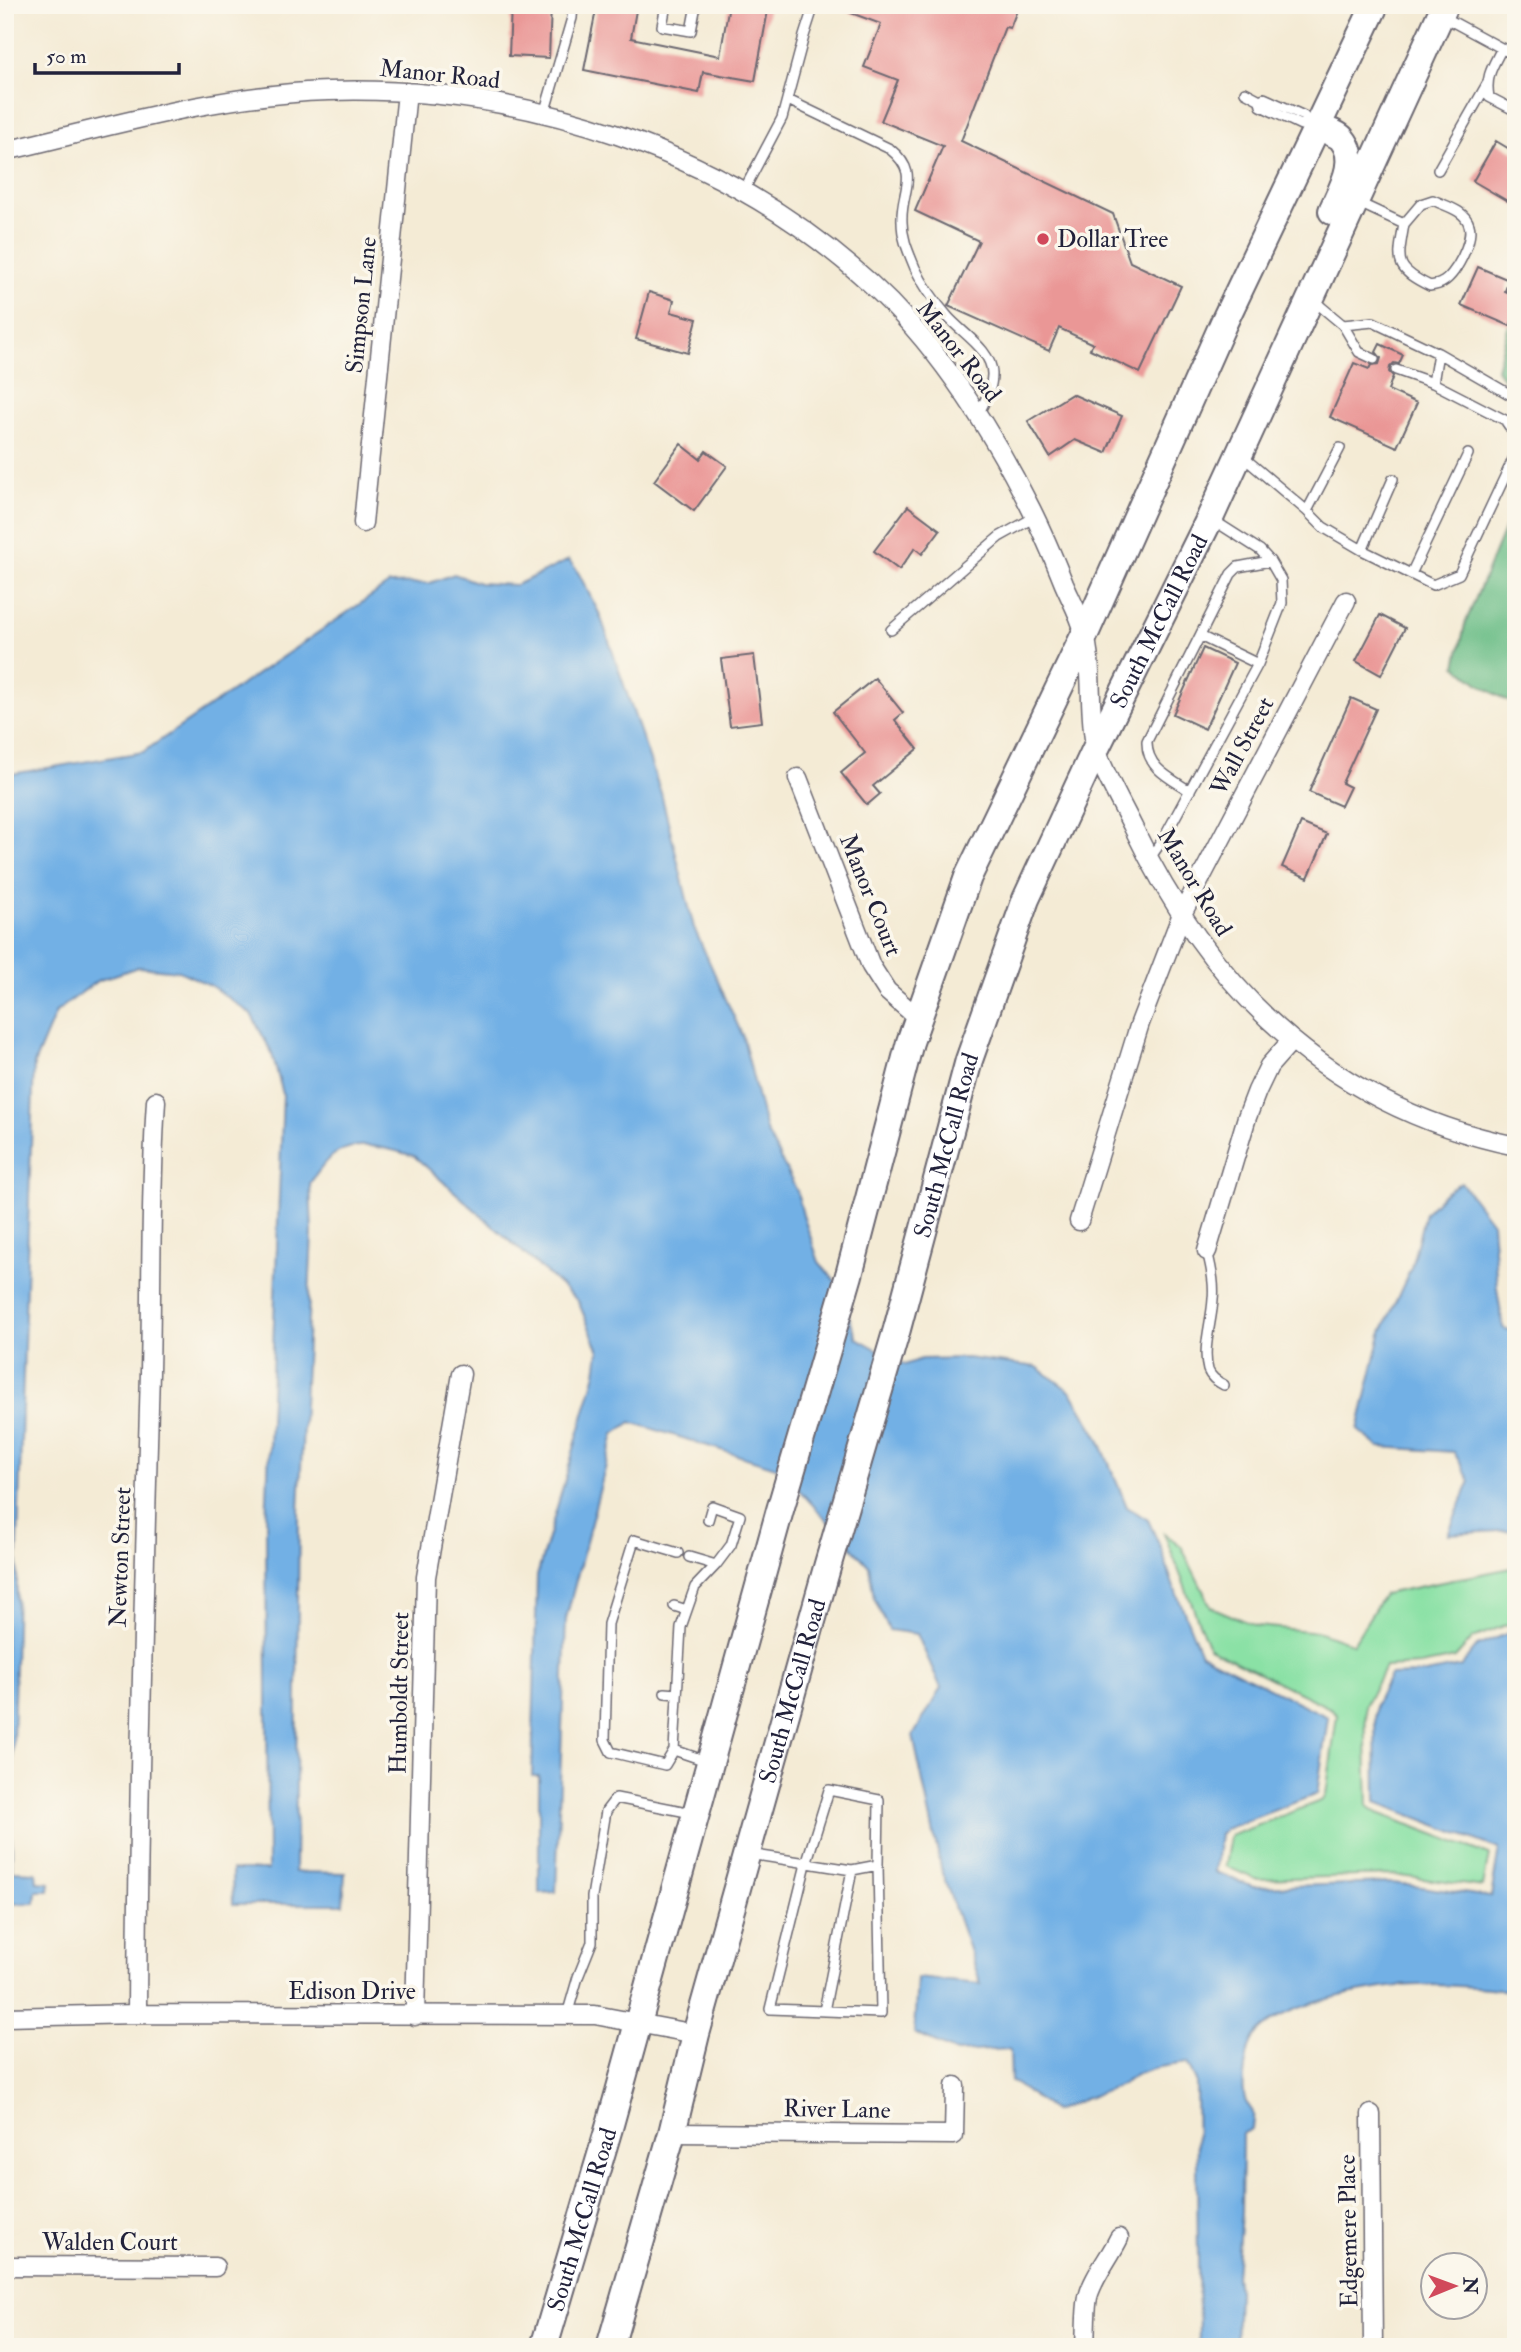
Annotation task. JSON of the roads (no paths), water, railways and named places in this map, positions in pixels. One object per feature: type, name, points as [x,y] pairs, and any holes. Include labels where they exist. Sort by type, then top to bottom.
[{"type":"main road","name":"South McCall Road","points":[[544,2347],[849,1275],[918,1018],[968,877],[1085,634],[1312,125],[1375,5]]},
{"type":"main road","name":"South McCall Road","points":[[610,2347],[977,1038],[1026,899],[1096,748],[1210,518],[1443,10]]},
{"type":"main road","points":[[1311,299],[1307,266],[1349,170],[1349,151],[1341,137],[1312,125]]},
{"type":"street","name":"Manor Road","points":[[5,151],[221,102],[324,91],[407,92],[503,104],[610,132],[662,152],[743,192],[806,232],[870,284],[927,345],[978,415],[1018,482],[1085,634],[1096,748],[1149,859],[1213,959],[1237,988],[1292,1040],[1357,1085],[1448,1127],[1516,1146]]},
{"type":"street","name":"Simpson Lane","points":[[363,523],[407,92]]},
{"type":"street","name":"Wall Street","points":[[1079,1221],[1140,1023],[1182,914],[1346,601]]},
{"type":"street","name":"Manor Court","points":[[798,778],[871,966],[887,991],[918,1018]]},
{"type":"street","points":[[1207,1251],[1257,1091],[1269,1066],[1292,1040]]},
{"type":"street","name":"Newton Street","points":[[137,2014],[139,1770],[156,1101]]},
{"type":"street","name":"Humboldt Street","points":[[415,2016],[426,1577],[461,1374]]},
{"type":"street","name":"Edison Drive","points":[[5,2017],[137,2014],[595,2015],[696,2034]]},
{"type":"street","name":"River Lane","points":[[672,2133],[954,2135],[955,2086]]},
{"type":"street","name":"Edgemere Place","points":[[1371,2114],[1373,2347]]},
{"type":"street","points":[[1085,2347],[1089,2295],[1119,2238]]},
{"type":"street","name":"Walden Court","points":[[5,2266],[215,2267]]},
{"type":"lane","points":[[544,114],[572,18],[573,5]]},
{"type":"lane","points":[[666,5],[662,26],[691,31],[696,5]]},
{"type":"lane","points":[[743,192],[782,118],[814,5]]},
{"type":"lane","points":[[1443,10],[1516,56]]},
{"type":"lane","points":[[1438,170],[1487,84],[1502,48]]},
{"type":"lane","points":[[1487,84],[1489,97],[1516,111]]},
{"type":"lane","points":[[1245,92],[1260,100],[1261,106],[1301,125],[1312,125]]},
{"type":"lane","points":[[788,100],[890,149],[901,158],[909,177],[901,219],[904,241],[920,278],[949,318],[980,347],[993,372],[991,389],[978,415]]},
{"type":"lane","points":[[1433,200],[1460,212],[1469,224],[1470,237],[1455,271],[1442,283],[1430,286],[1404,270],[1399,255],[1404,223],[1421,204],[1433,200]]},
{"type":"lane","points":[[1356,202],[1404,223]]},
{"type":"lane","points":[[1311,299],[1343,325],[1359,352],[1374,359]]},
{"type":"lane","points":[[1343,325],[1373,322],[1438,353],[1516,398]]},
{"type":"lane","points":[[1433,383],[1438,353]]},
{"type":"lane","points":[[1396,370],[1433,383],[1505,421],[1516,436]]},
{"type":"lane","points":[[1307,510],[1340,448]]},
{"type":"lane","points":[[1239,453],[1307,510],[1323,527],[1362,550],[1433,585],[1459,574],[1516,453]]},
{"type":"lane","points":[[1411,574],[1468,454]]},
{"type":"lane","points":[[1362,550],[1393,479]]},
{"type":"lane","points":[[891,630],[999,537],[1035,517]]},
{"type":"lane","points":[[1149,859],[1164,838],[1258,664],[1282,603],[1280,580],[1270,561],[1260,550],[1210,518]]},
{"type":"lane","points":[[1190,791],[1156,769],[1148,753],[1147,741],[1231,574],[1238,567],[1270,561]]},
{"type":"lane","points":[[1200,636],[1258,664]]},
{"type":"lane","points":[[1207,1251],[1212,1268],[1214,1297],[1207,1368],[1211,1377],[1224,1385]]},
{"type":"lane","points":[[678,1553],[634,1540],[623,1591],[608,1624],[611,1689],[605,1740],[611,1752],[665,1765],[674,1750],[681,1627],[695,1587],[731,1545],[740,1516],[712,1506],[708,1520]]},
{"type":"lane","points":[[700,1548],[693,1558],[716,1565]]},
{"type":"lane","points":[[674,1606],[687,1610]]},
{"type":"lane","points":[[665,1693],[677,1694]]},
{"type":"lane","points":[[674,1750],[711,1762]]},
{"type":"lane","points":[[828,1790],[879,1800],[878,1865],[881,2013],[770,2009],[806,1864],[828,1790]]},
{"type":"lane","points":[[567,2015],[592,1942],[592,1897],[606,1811],[616,1798],[695,1814]]},
{"type":"lane","points":[[747,1854],[852,1870],[878,1865]]},
{"type":"lane","points":[[824,2011],[852,1870]]},
{"type":"water","points":[[569,560],[600,615],[661,793],[694,928],[743,1037],[766,1131],[797,1191],[819,1262],[836,1282],[857,1338],[905,1365],[921,1359],[967,1358],[1037,1367],[1071,1392],[1098,1437],[1127,1507],[1148,1520],[1201,1654],[1328,1717],[1317,1794],[1225,1829],[1220,1834],[1215,1872],[1253,1887],[1393,1883],[1491,1897],[1499,1849],[1376,1802],[1375,1705],[1390,1675],[1421,1674],[1461,1666],[1477,1646],[1516,1630],[1516,1990],[1420,1985],[1356,1992],[1284,2015],[1266,2025],[1254,2037],[1244,2077],[1245,2100],[1253,2117],[1252,2129],[1242,2134],[1236,2347],[1199,2347],[1196,2081],[1187,2063],[1159,2067],[1137,2074],[1121,2085],[1054,2111],[1011,2081],[1010,2049],[956,2052],[914,2033],[917,1978],[981,1984],[942,1872],[913,1736],[941,1688],[917,1634],[889,1630],[874,1598],[869,1566],[779,1468],[631,1422],[614,1434],[566,1619],[556,1892],[539,1893],[539,1776],[532,1776],[537,1576],[596,1373],[599,1351],[578,1301],[414,1156],[374,1146],[354,1147],[335,1154],[310,1183],[312,1233],[299,1512],[295,1872],[345,1873],[343,1904],[233,1904],[232,1870],[268,1870],[266,1523],[283,1094],[271,1051],[251,1014],[210,985],[179,971],[138,967],[97,981],[56,1012],[34,1064],[20,1486],[12,1871],[36,1872],[37,1882],[50,1883],[49,1891],[36,1891],[35,1903],[5,1904],[5,775],[143,752],[389,584],[430,583],[454,574],[479,583],[516,585]]},
{"type":"water","points":[[1461,1182],[1492,1223],[1503,1328],[1516,1332],[1516,1530],[1448,1534],[1470,1481],[1454,1452],[1379,1447],[1358,1430],[1381,1334],[1411,1268],[1425,1213],[1442,1195]]},
{"type":"place","name":"Dollar Tree","points":[[1043,239]]}]
